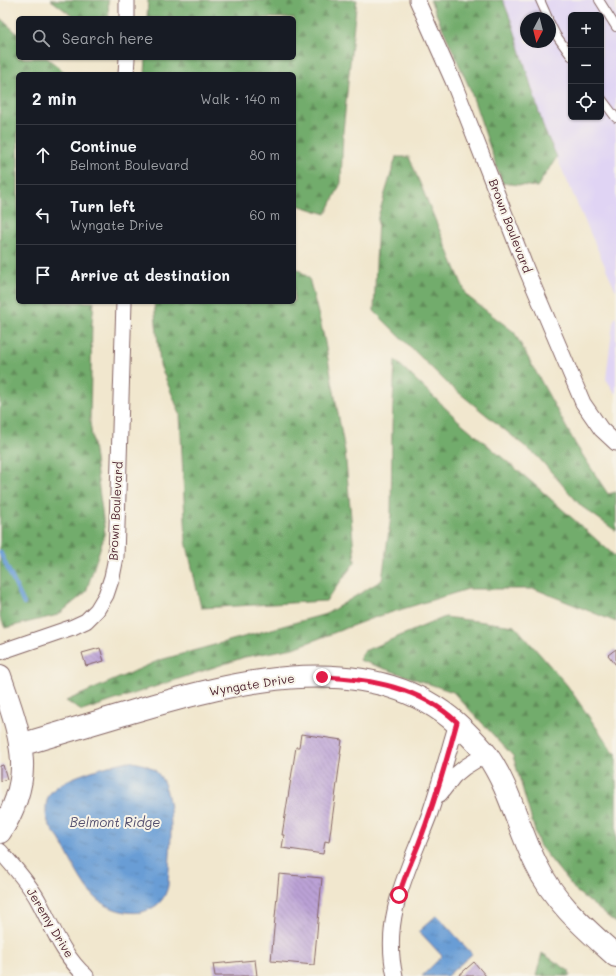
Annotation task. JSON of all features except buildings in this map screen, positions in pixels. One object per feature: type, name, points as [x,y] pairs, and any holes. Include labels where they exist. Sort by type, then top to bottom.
[{"type":"street","points":[[127,0],[127,16]]},
{"type":"street","name":"Brown Boulevard","points":[[417,0],[453,81],[527,271],[583,403],[601,428],[616,443]]},
{"type":"street","points":[[126,72],[127,60]]},
{"type":"street","name":"Brown Boulevard","points":[[0,652],[54,634],[86,621],[97,610],[106,595],[112,577],[116,556],[124,304]]},
{"type":"street","points":[[0,676],[14,720],[20,745],[22,762],[19,789],[9,817],[0,832]]},
{"type":"street","name":"Wyngate Drive","points":[[20,745],[188,696],[237,685],[297,677],[349,678],[378,682],[402,690],[426,700],[451,717],[486,754],[501,778],[536,865],[550,889],[567,911],[616,956]]},
{"type":"street","points":[[395,976],[392,953],[392,924],[394,910],[404,878],[434,803],[457,722]]},
{"type":"street","points":[[434,803],[454,776],[486,754]]},
{"type":"street","name":"Jeremy Drive","points":[[0,851],[14,866],[37,898],[67,954],[79,970],[86,976]]},
{"type":"lane","points":[[540,0],[545,12]]},
{"type":"lane","points":[[599,0],[616,27]]},
{"type":"lane","points":[[556,35],[568,52]]},
{"type":"lane","points":[[604,102],[616,118]]},
{"type":"shaded area","points":[[503,0],[616,0],[616,291],[544,129],[513,26]]},
{"type":"shaded area","points":[[616,316],[616,394],[606,379],[613,322]]},
{"type":"green space","points":[[51,0],[108,0],[109,16],[72,16]]},
{"type":"green space","points":[[148,0],[357,0],[343,132],[341,183],[326,214],[296,205],[296,72],[145,72],[146,60],[296,60],[296,16],[147,16]]},
{"type":"green space","points":[[430,0],[503,0],[513,26],[544,129],[557,157],[537,187],[502,183],[470,89]]},
{"type":"green space","points":[[0,18],[16,32],[16,60],[50,60],[64,72],[16,72],[16,304],[94,304],[90,422],[105,533],[86,592],[58,615],[5,628],[0,617]]},
{"type":"green space","points":[[396,157],[409,157],[467,296],[514,332],[576,445],[608,494],[616,492],[616,531],[581,506],[538,457],[447,383],[374,311],[378,217]]},
{"type":"green space","points":[[296,268],[309,278],[324,337],[345,451],[355,562],[326,601],[201,608],[186,541],[180,414],[160,365],[154,304],[296,304]]},
{"type":"green space","points":[[395,360],[459,421],[535,485],[616,557],[616,622],[535,589],[468,589],[370,619],[294,648],[245,657],[82,711],[66,701],[160,660],[326,614],[382,580],[391,516],[392,425]]},
{"type":"green space","points":[[445,617],[515,626],[567,685],[614,753],[616,753],[616,923],[576,891],[539,845],[513,756],[453,692],[359,660],[364,651]]},
{"type":"green space","points":[[542,953],[569,971],[570,976],[536,976]]},
{"type":"water","name":"Belmont Ridge","points":[[129,761],[152,768],[161,777],[170,806],[171,823],[168,886],[165,894],[161,901],[152,908],[134,913],[111,908],[93,895],[79,876],[60,840],[50,827],[46,812],[46,805],[49,795],[54,789],[63,783],[85,773]]},
{"type":"water","points":[[437,915],[472,954],[447,976],[422,976],[442,956],[419,931]]},
{"type":"waterway","points":[[0,552],[24,604]]},
{"type":"route","points":[[322,677],[349,678],[378,682],[402,690],[426,700],[457,722],[434,803],[404,878],[399,895]]}]
